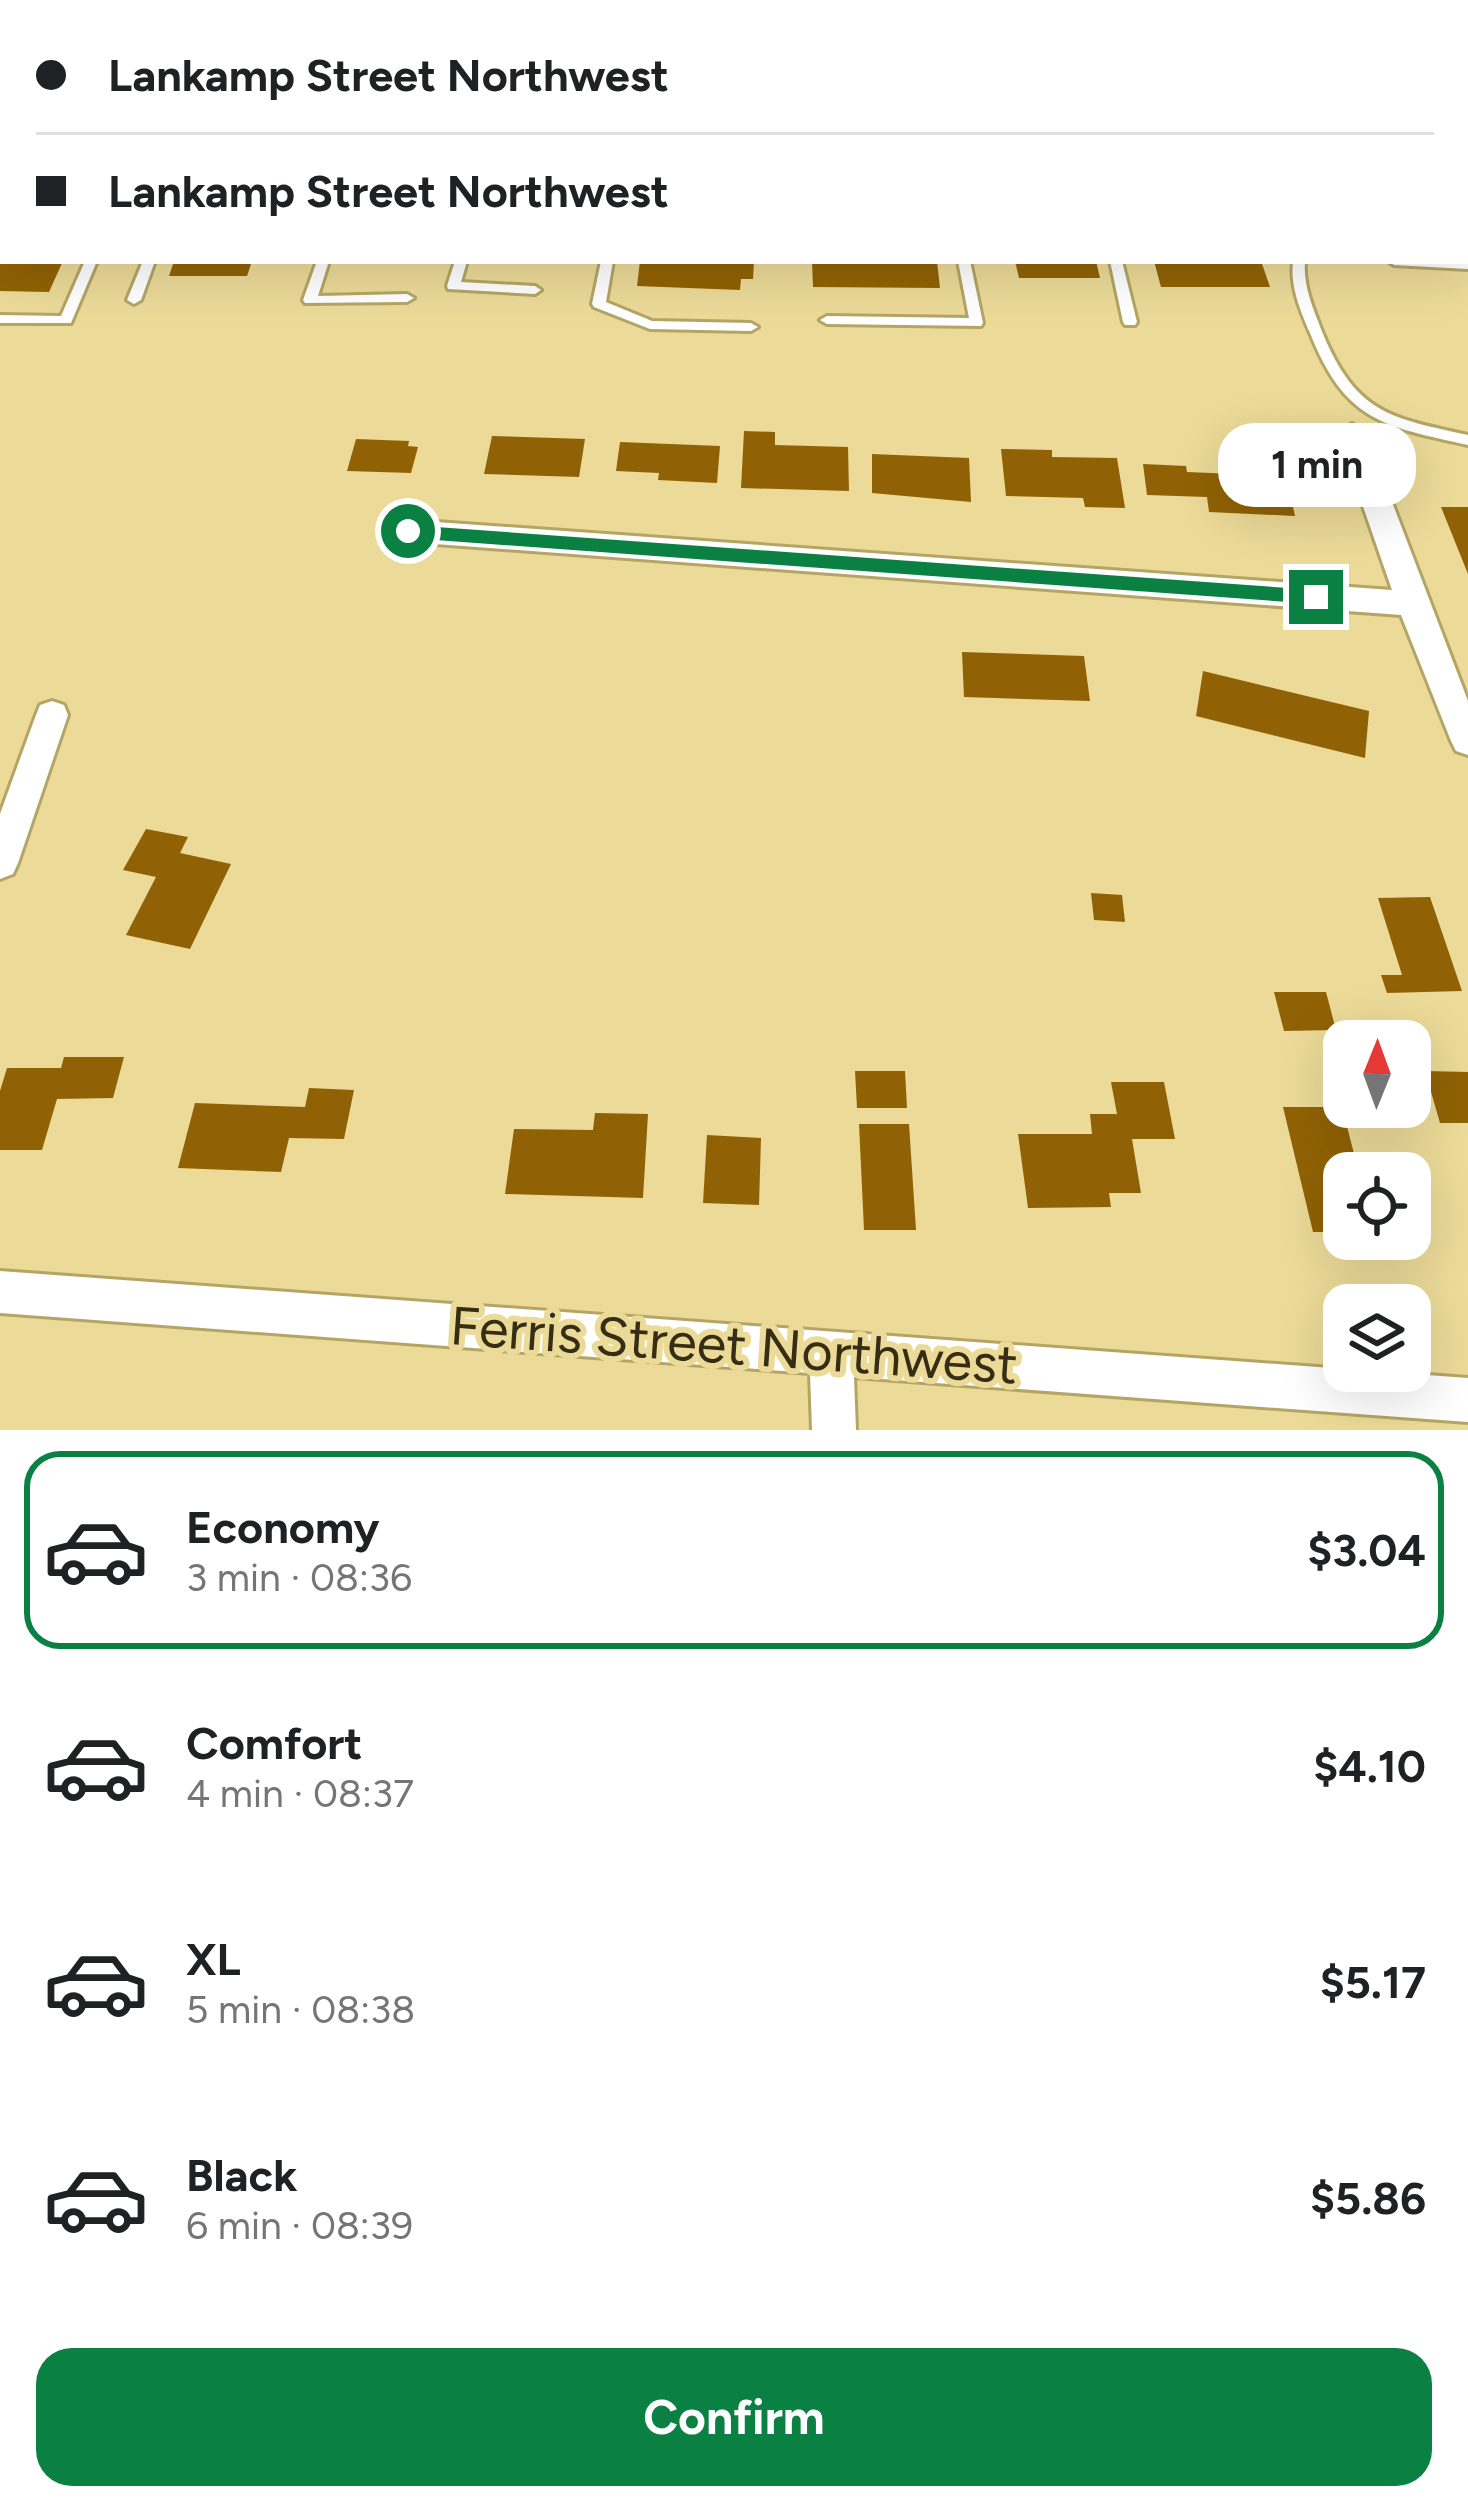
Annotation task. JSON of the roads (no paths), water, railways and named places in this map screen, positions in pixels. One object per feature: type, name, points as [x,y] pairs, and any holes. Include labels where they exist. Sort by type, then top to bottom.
[{"type":"street","points":[[1352,434],[1412,604],[1468,741]]},
{"type":"street","points":[[408,531],[1412,604]]},
{"type":"street","points":[[0,863],[52,715]]},
{"type":"street","name":"Ferris Street Northwest","points":[[0,1292],[1468,1400]]},
{"type":"street","points":[[831,1352],[834,1430]]},
{"type":"lane","points":[[0,319],[66,320],[90,264]]},
{"type":"lane","points":[[134,300],[148,264]]},
{"type":"lane","points":[[322,264],[310,299],[406,298]]},
{"type":"lane","points":[[460,264],[453,286],[535,290]]},
{"type":"lane","points":[[606,264],[599,304],[650,325],[752,327]]},
{"type":"lane","points":[[827,320],[976,322],[965,264]]},
{"type":"lane","points":[[1117,264],[1130,322]]},
{"type":"lane","points":[[1299,264],[1301,291],[1338,385],[1382,419],[1468,440]]}]
